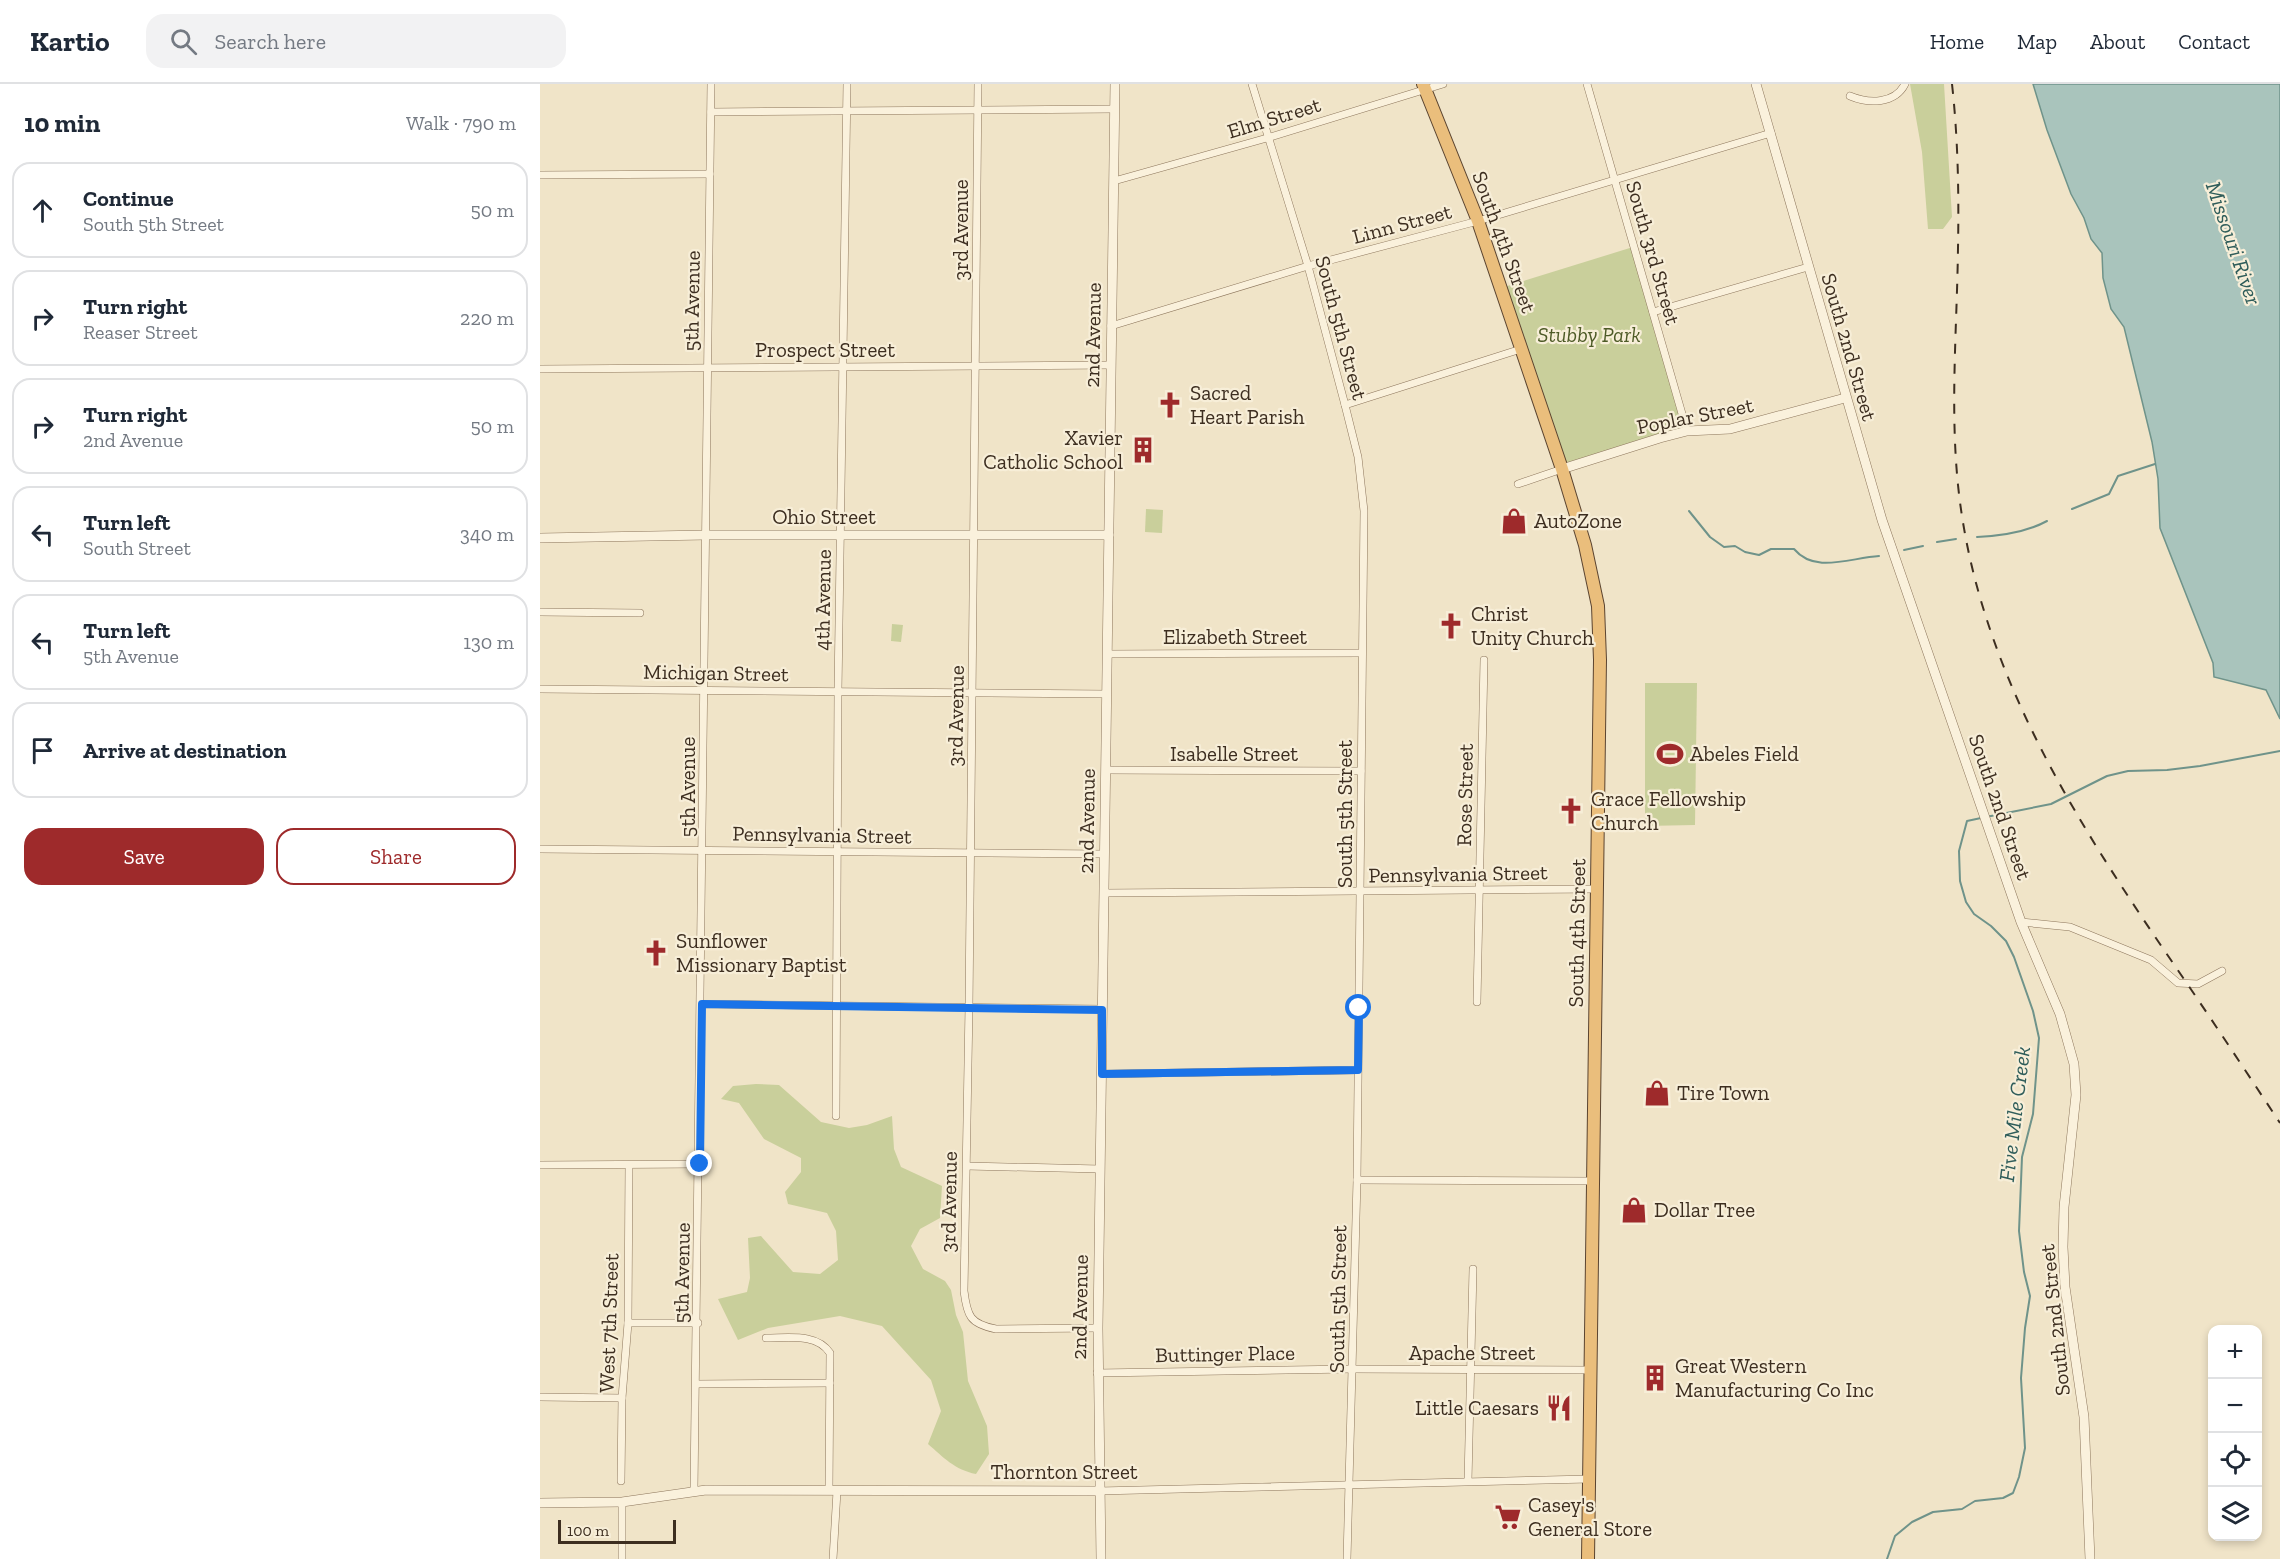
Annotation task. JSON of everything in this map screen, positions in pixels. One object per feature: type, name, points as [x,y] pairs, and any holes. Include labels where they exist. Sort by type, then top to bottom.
[{"type":"highway","name":"South 4th Street","points":[[1424,86],[1478,221],[1562,469],[1585,545],[1598,606],[1600,660],[1588,1559]]},
{"type":"street","name":"5th Avenue","points":[[694,1491],[704,849],[711,84]]},
{"type":"street","name":"4th Avenue","points":[[836,1116],[838,691],[847,84]]},
{"type":"street","name":"3rd Avenue","points":[[978,84],[977,366],[965,1302],[970,1318],[980,1326],[996,1329],[1098,1328]]},
{"type":"street","name":"2nd Avenue","points":[[1101,1559],[1097,1373],[1115,84]]},
{"type":"street","name":"South 5th Street","points":[[1252,84],[1308,266],[1346,405],[1358,457],[1364,512],[1357,1180],[1347,1559]]},
{"type":"street","name":"Elm Street","points":[[1114,181],[1267,138],[1424,86],[1443,84]]},
{"type":"street","name":"South 3rd Street","points":[[1587,84],[1687,431]]},
{"type":"street","name":"South 2nd Street","points":[[1756,84],[1882,520],[2021,922],[2060,1014],[2074,1064],[2076,1095],[2064,1207],[2063,1247],[2065,1287],[2084,1417],[2090,1559]]},
{"type":"street","points":[[1851,96],[1862,101],[1886,100],[1897,94],[1905,84]]},
{"type":"street","points":[[711,112],[1114,109]]},
{"type":"street","name":"Linn Street","points":[[1111,326],[1308,266],[1478,221],[1771,133]]},
{"type":"street","points":[[540,175],[710,174]]},
{"type":"street","points":[[1653,312],[1808,267]]},
{"type":"street","points":[[1346,405],[1521,349]]},
{"type":"street","name":"Prospect Street","points":[[540,369],[1111,365]]},
{"type":"street","name":"Poplar Street","points":[[1518,484],[1660,438],[1687,431],[1730,429],[1845,398]]},
{"type":"street","name":"Ohio Street","points":[[540,538],[1109,535]]},
{"type":"street","points":[[540,612],[640,613]]},
{"type":"street","name":"Elizabeth Street","points":[[1107,654],[1362,653]]},
{"type":"street","name":"Rose Street","points":[[1477,1002],[1484,660]]},
{"type":"street","name":"Michigan Street","points":[[540,689],[1107,694]]},
{"type":"street","name":"Isabelle Street","points":[[1106,770],[1361,771]]},
{"type":"street","name":"Pennsylvania Street","points":[[540,849],[1104,854]]},
{"type":"street","name":"Pennsylvania Street","points":[[1104,893],[1597,889]]},
{"type":"street","points":[[2021,922],[2070,927],[2151,960],[2178,982],[2188,985],[2198,984],[2222,971]]},
{"type":"street","points":[[702,1004],[1102,1010]]},
{"type":"street","points":[[1102,1074],[1358,1070]]},
{"type":"street","points":[[540,1165],[700,1164]]},
{"type":"street","name":"West 7th Street","points":[[621,1481],[622,1398],[628,1323],[629,1165]]},
{"type":"street","points":[[967,1166],[1100,1169]]},
{"type":"street","points":[[1357,1180],[1593,1181]]},
{"type":"street","points":[[1468,1481],[1473,1269]]},
{"type":"street","points":[[628,1323],[698,1323]]},
{"type":"street","points":[[766,1338],[817,1340],[830,1353],[833,1559]]},
{"type":"street","name":"Apache Street","points":[[1352,1369],[1590,1370]]},
{"type":"street","name":"Buttinger Place","points":[[1097,1373],[1352,1369]]},
{"type":"street","points":[[696,1384],[830,1383]]},
{"type":"street","points":[[540,1397],[622,1398]]},
{"type":"street","name":"Thornton Street","points":[[540,1503],[622,1502],[694,1491],[1099,1491],[1589,1479]]},
{"type":"street","points":[[622,1502],[622,1559]]},
{"type":"green space","points":[[1910,84],[1944,84],[1952,217],[1943,229],[1928,229],[1922,152]]},
{"type":"green space","name":"Stubby Park","points":[[1633,247],[1687,431],[1562,469],[1501,288]]},
{"type":"green space","points":[[1146,509],[1163,510],[1162,533],[1145,532]]},
{"type":"green space","points":[[892,624],[903,625],[901,642],[891,641]]},
{"type":"green space","name":"Abeles Field","points":[[1645,683],[1697,683],[1695,825],[1645,826]]},
{"type":"green space","points":[[779,1085],[821,1122],[849,1128],[867,1125],[892,1116],[894,1149],[901,1167],[942,1186],[940,1218],[920,1229],[911,1246],[923,1269],[945,1281],[951,1290],[956,1315],[963,1332],[968,1381],[987,1426],[989,1454],[976,1474],[956,1466],[928,1444],[941,1411],[931,1380],[882,1326],[840,1316],[768,1328],[738,1340],[718,1299],[747,1292],[750,1278],[748,1238],[761,1236],[793,1272],[820,1274],[838,1260],[836,1231],[827,1213],[788,1204],[785,1192],[801,1172],[801,1158],[764,1139],[739,1103],[721,1099],[733,1086]]},
{"type":"water","name":"Missouri River","points":[[2033,84],[2280,84],[2280,719],[2266,690],[2214,677],[2213,663],[2160,528],[2158,479],[2152,442],[2124,327],[2111,309],[2103,278],[2102,253],[2091,239],[2084,218],[2071,194]]},
{"type":"waterway","points":[[2072,509],[2109,494],[2118,476],[2155,464]]},
{"type":"waterway","points":[[1689,511],[1710,537],[1724,547],[1735,546],[1745,552],[1759,555],[1771,549],[1794,549],[1802,557],[1822,563],[1879,556]]},
{"type":"waterway","points":[[1977,537],[2013,533],[2047,521]]},
{"type":"waterway","points":[[1937,542],[1956,539]]},
{"type":"waterway","points":[[1904,550],[1923,546]]},
{"type":"waterway","name":"Five Mile Creek","points":[[1986,817],[2051,804],[2107,776],[2128,771],[2200,766],[2280,751]]},
{"type":"waterway","name":"Five Mile Creek","points":[[1887,1559],[1895,1536],[1912,1522],[1933,1512],[1962,1509],[1975,1501],[2003,1498],[2013,1493],[2025,1448],[2021,1378],[2030,1296],[2024,1272],[2019,1231],[2022,1157],[2033,1114],[2039,1038],[2033,1011],[2006,941],[1974,914],[1966,902],[1960,881],[1959,851],[1967,821],[1981,818]]},
{"type":"railway","points":[[1952,84],[1957,145],[1958,207],[1954,426],[1958,485],[1969,554],[1987,620],[2011,685],[2040,747],[2073,808],[2147,925],[2280,1123]]},
{"type":"place","name":"Sacred Heart Parish","points":[[1170,405]]},
{"type":"place","name":"Xavier Catholic School","points":[[1143,450]]},
{"type":"place","name":"AutoZone","points":[[1514,521]]},
{"type":"place","name":"Christ Unity Church","points":[[1451,626]]},
{"type":"place","name":"Abeles Field","points":[[1670,754]]},
{"type":"place","name":"Grace Fellowship Church","points":[[1571,811]]},
{"type":"place","name":"Sunflower Missionary Baptist","points":[[656,953]]},
{"type":"place","name":"Tire Town","points":[[1657,1093]]},
{"type":"place","name":"Dollar Tree","points":[[1634,1210]]},
{"type":"place","name":"Great Western Manufacturing Co Inc","points":[[1655,1378]]},
{"type":"place","name":"Little Caesars","points":[[1559,1408]]},
{"type":"place","name":"Casey's General Store","points":[[1508,1517]]},
{"type":"route","points":[[700,1164],[702,1004],[1102,1010],[1102,1074],[1358,1070],[1359,1008]]}]
